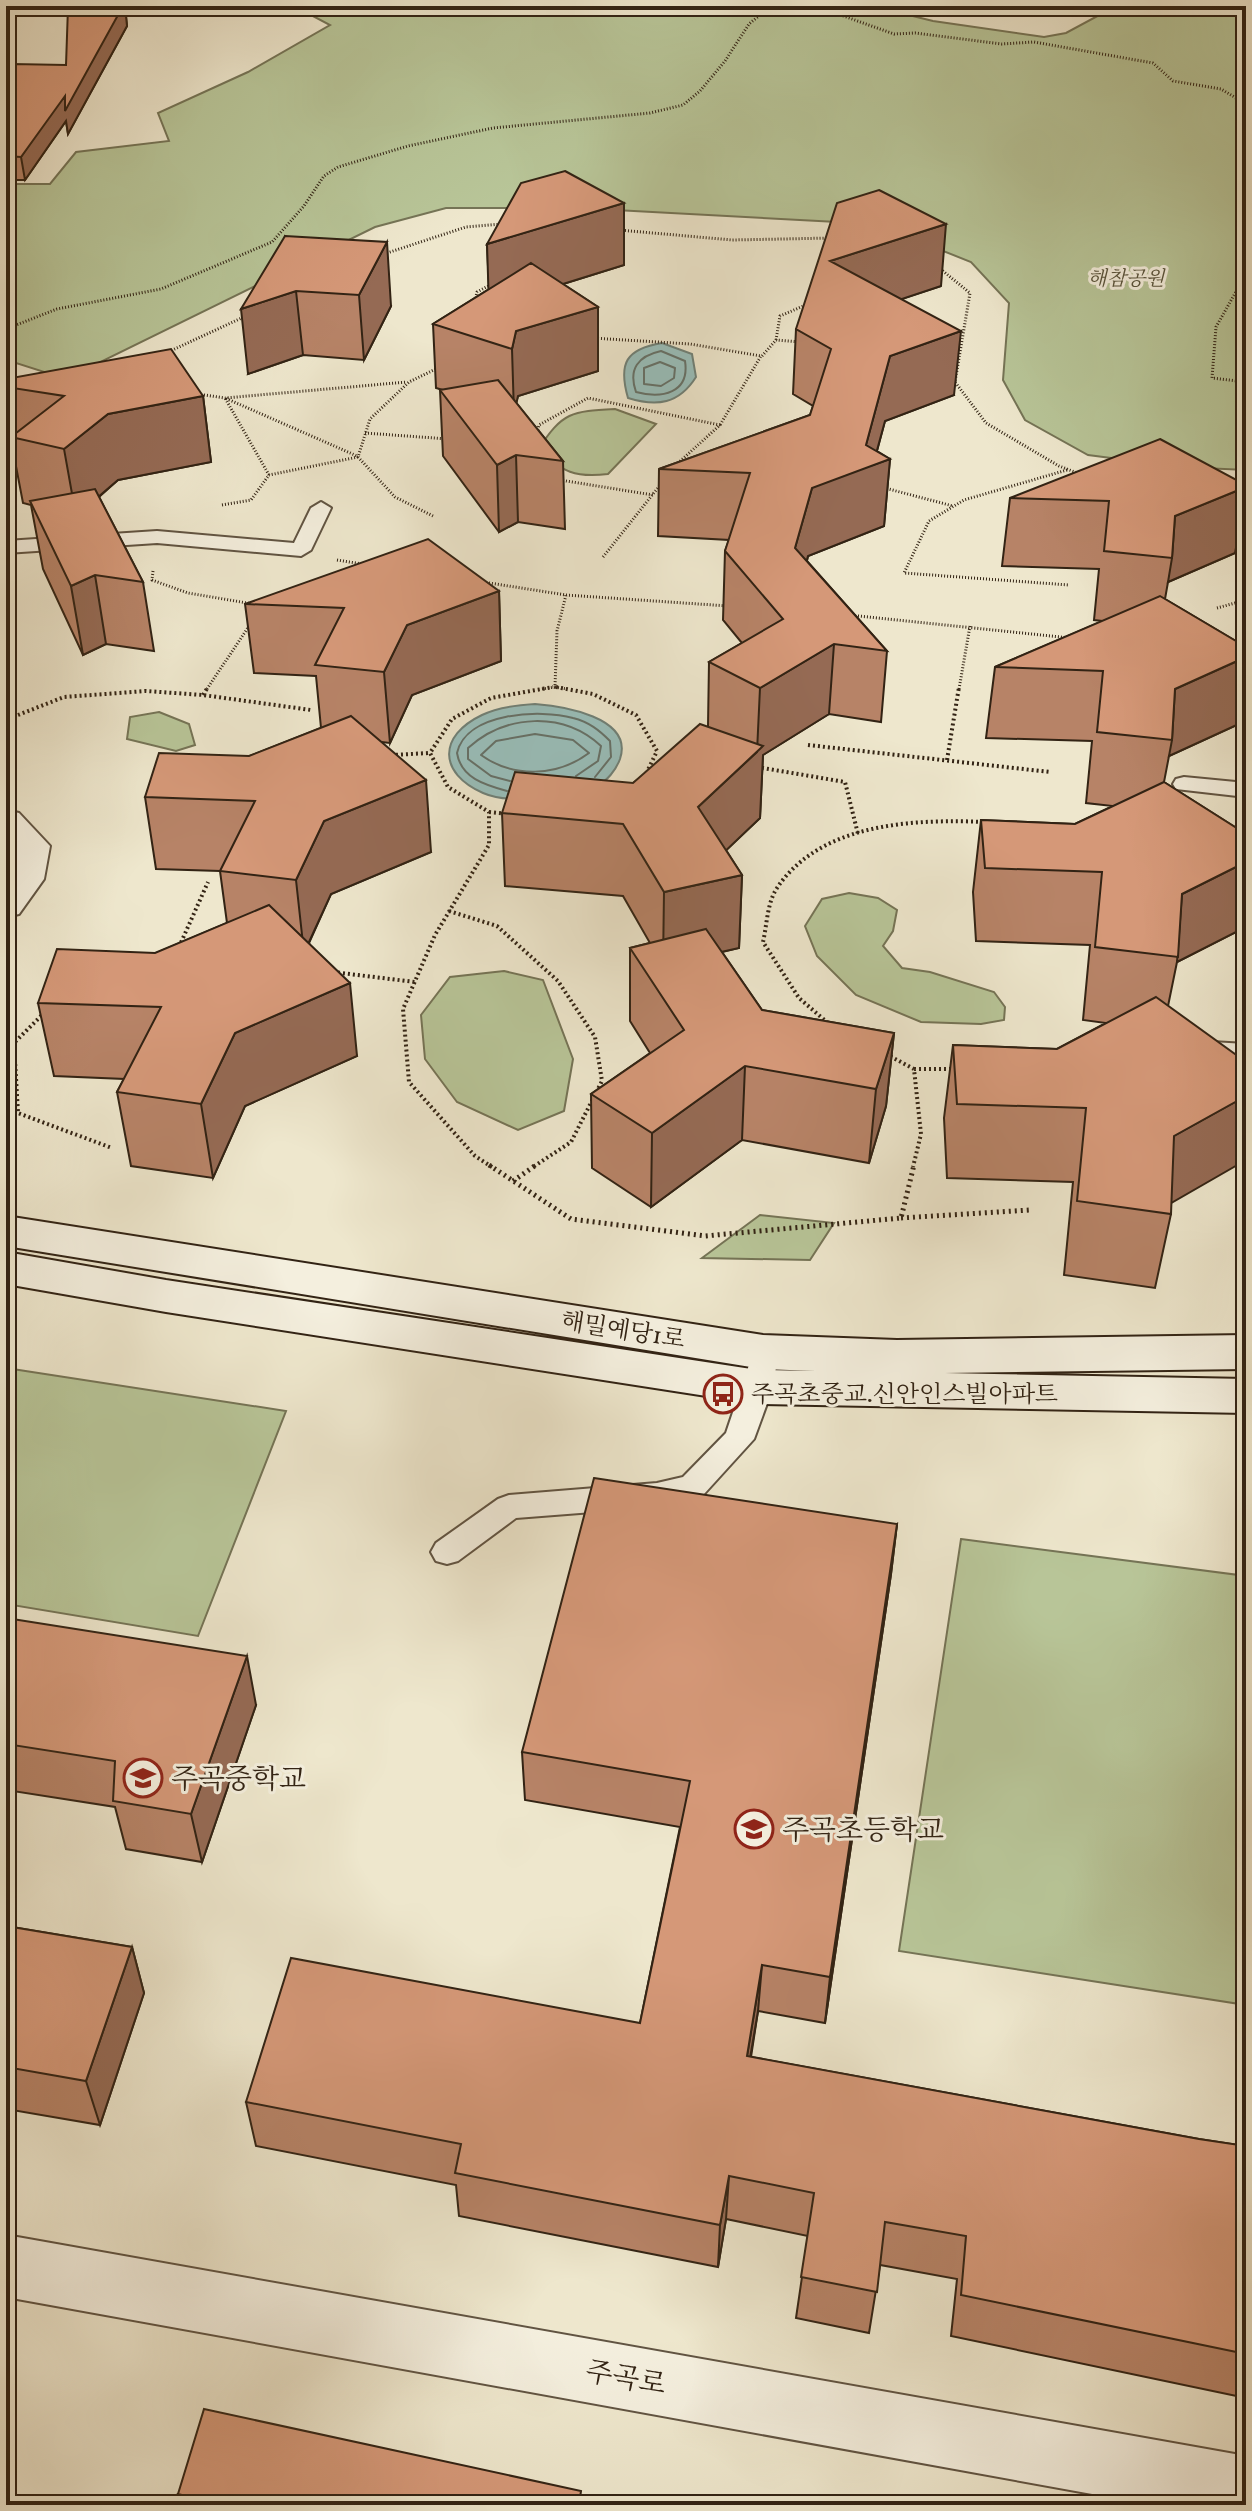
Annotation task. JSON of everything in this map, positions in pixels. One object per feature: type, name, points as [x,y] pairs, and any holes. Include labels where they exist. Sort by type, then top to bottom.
[{"type":"street","points":[[6,821],[32,846],[25,879],[6,906]]},
{"type":"street","name":"해밀예당1로","points":[[6,1231],[761,1370],[897,1357],[1246,1352]]},
{"type":"street","name":"해밀예당1로","points":[[6,1268],[166,1296],[761,1370],[1246,1396]]},
{"type":"street","name":"주곡로","points":[[6,2266],[1246,2489]]},
{"type":"lane","points":[[6,547],[157,537],[301,550],[321,508]]},
{"type":"lane","points":[[1184,784],[1246,790]]},
{"type":"lane","points":[[1166,1046],[1246,1052]]},
{"type":"lane","points":[[447,1552],[509,1507],[657,1495],[693,1486],[739,1439],[761,1370]]},
{"type":"path","points":[[6,329],[57,309],[161,289],[272,242],[304,206],[324,176],[338,167],[408,146],[493,128],[650,113],[683,105],[700,91],[725,61],[749,24],[771,6]]},
{"type":"path","points":[[824,6],[821,8],[894,34],[915,33],[1002,44],[1034,42],[1153,63],[1173,81],[1221,89],[1246,104]]},
{"type":"path","points":[[372,259],[466,227],[505,223]]},
{"type":"path","points":[[609,229],[732,240],[819,236],[845,240]]},
{"type":"path","points":[[937,266],[970,293],[955,382],[986,423],[1068,469],[1091,478]]},
{"type":"path","points":[[1246,274],[1216,327],[1212,378],[1246,382]]},
{"type":"path","points":[[474,305],[477,292],[492,284]]},
{"type":"path","points":[[691,467],[675,466],[720,425],[761,356],[776,340],[780,316],[808,304]]},
{"type":"path","points":[[163,355],[261,309]]},
{"type":"path","points":[[583,339],[690,344],[761,356]]},
{"type":"path","points":[[776,340],[807,342]]},
{"type":"path","points":[[946,351],[961,352]]},
{"type":"path","points":[[358,457],[370,419],[409,382],[449,363]]},
{"type":"path","points":[[196,394],[225,398],[409,382]]},
{"type":"path","points":[[225,398],[358,457],[395,497],[433,516]]},
{"type":"path","points":[[225,398],[269,475]]},
{"type":"path","points":[[536,436],[539,425],[588,398],[650,408],[720,425]]},
{"type":"path","points":[[365,433],[457,440]]},
{"type":"path","points":[[263,605],[188,593],[152,580],[157,537],[178,514],[251,500],[269,475],[358,457]]},
{"type":"path","points":[[1068,469],[964,500],[929,521],[904,573],[1069,585]]},
{"type":"path","points":[[551,473],[562,483],[653,495]]},
{"type":"path","points":[[603,557],[668,476]]},
{"type":"path","points":[[875,486],[906,491],[953,506]]},
{"type":"path","points":[[1230,535],[1246,574]]},
{"type":"path","points":[[203,695],[301,550]]},
{"type":"path","points":[[339,561],[370,565]]},
{"type":"path","points":[[475,581],[566,595],[737,607]]},
{"type":"path","points":[[555,687],[557,631],[566,595]]},
{"type":"path","points":[[1217,608],[1246,600]]},
{"type":"path","points":[[846,614],[1077,639]]},
{"type":"path","points":[[947,760],[970,626]]},
{"type":"path","points":[[430,753],[452,719],[491,698],[555,687],[593,694],[636,715],[657,751],[645,776]]},
{"type":"path","points":[[18,715],[64,697],[146,691],[203,695],[311,710]]},
{"type":"path","points":[[808,745],[1050,772]]},
{"type":"path","points":[[383,755],[430,753]]},
{"type":"path","points":[[430,753],[448,787],[489,812],[518,814]]},
{"type":"path","points":[[751,766],[845,782],[858,834]]},
{"type":"path","points":[[489,812],[489,845],[435,935],[403,1009],[409,1082],[475,1156],[571,1219],[705,1236],[1029,1210]]},
{"type":"path","points":[[832,1025],[819,1018],[802,999],[763,942],[775,891],[808,854],[878,827],[960,820],[992,823]]},
{"type":"path","points":[[176,954],[208,882]]},
{"type":"path","points":[[449,911],[497,926],[558,981],[595,1037],[602,1081],[571,1142],[513,1181]]},
{"type":"path","points":[[328,971],[415,982]]},
{"type":"path","points":[[47,1010],[14,1043],[18,1113],[112,1148]]},
{"type":"path","points":[[873,1047],[914,1069],[955,1069]]},
{"type":"path","points":[[901,1218],[921,1134],[914,1069]]},
{"type":"green space","name":"해참공원","points":[[294,6],[872,6],[933,21],[1044,37],[1066,33],[1116,6],[1246,6],[1246,470],[1181,467],[1088,455],[1025,420],[1003,380],[1009,303],[971,262],[875,224],[578,208],[446,208],[375,227],[66,379],[10,361],[6,363],[6,184],[50,184],[76,152],[169,141],[158,113],[248,72],[330,25]]},
{"type":"green space","points":[[615,409],[656,424],[608,474],[570,472],[538,450],[554,428],[569,416]]},
{"type":"green space","points":[[159,712],[189,724],[195,745],[176,751],[127,739],[130,717]]},
{"type":"green space","points":[[849,893],[878,898],[897,910],[893,931],[883,946],[902,968],[930,972],[994,992],[1005,1007],[1004,1020],[981,1024],[921,1022],[856,995],[817,956],[805,926],[822,899]]},
{"type":"green space","points":[[504,971],[543,980],[573,1059],[564,1111],[518,1130],[457,1102],[425,1059],[421,1015],[450,977]]},
{"type":"green space","points":[[760,1215],[834,1223],[810,1260],[702,1258]]},
{"type":"green space","points":[[6,1368],[286,1411],[198,1636],[6,1604]]},
{"type":"green space","points":[[961,1539],[1246,1576],[1246,2005],[899,1951]]},
{"type":"water","points":[[662,343],[692,354],[696,377],[682,393],[666,401],[648,402],[628,398],[624,375],[628,360],[640,349]]},
{"type":"water","points":[[535,704],[593,716],[616,733],[621,745],[620,759],[608,778],[584,790],[520,798],[491,796],[468,785],[451,765],[449,754],[457,733],[494,710]]},
{"type":"building","points":[[123,6],[65,111],[65,96],[21,157],[6,156],[6,73],[12,64],[66,65],[68,7]]},
{"type":"building","points":[[565,171],[624,203],[487,244],[521,183]]},
{"type":"building","points":[[879,190],[946,224],[830,261],[961,331],[890,356],[866,445],[890,459],[812,488],[795,548],[887,651],[834,644],[760,688],[709,662],[783,619],[725,551],[750,473],[659,469],[810,415],[831,349],[796,329],[837,203]]},
{"type":"building","points":[[285,236],[387,242],[359,295],[296,291],[241,309]]},
{"type":"building","points":[[531,263],[598,307],[516,331],[512,349],[433,324]]},
{"type":"building","points":[[171,349],[203,396],[108,414],[64,449],[11,437],[64,396],[6,387],[6,379]]},
{"type":"building","points":[[498,380],[563,461],[516,455],[497,465],[440,390]]},
{"type":"building","points":[[1160,439],[1246,485],[1175,516],[1172,558],[1104,551],[1109,501],[1010,498]]},
{"type":"building","points":[[95,489],[143,582],[95,575],[71,586],[30,501]]},
{"type":"building","points":[[428,539],[499,591],[407,625],[384,672],[315,665],[344,608],[245,604]]},
{"type":"building","points":[[1160,596],[1246,647],[1246,657],[1175,689],[1172,740],[1097,732],[1103,671],[995,667]]},
{"type":"building","points":[[351,716],[426,780],[324,821],[296,880],[220,871],[255,801],[145,797],[159,753],[249,756]]},
{"type":"building","points":[[700,724],[763,746],[698,807],[742,875],[664,892],[623,824],[502,813],[515,772],[633,783]]},
{"type":"building","points":[[1164,782],[1246,834],[1246,862],[1182,894],[1178,957],[1095,947],[1102,872],[985,868],[981,820],[1075,824]]},
{"type":"building","points":[[269,905],[350,983],[235,1033],[201,1104],[117,1092],[161,1007],[38,1003],[57,949],[155,953]]},
{"type":"building","points":[[706,929],[762,1010],[894,1033],[876,1089],[745,1066],[652,1133],[591,1094],[684,1030],[630,948]]},
{"type":"building","points":[[1156,997],[1246,1062],[1246,1096],[1174,1136],[1171,1214],[1077,1201],[1086,1108],[957,1104],[953,1045],[1057,1049]]},
{"type":"building","name":"주곡초등학교","points":[[594,1478],[897,1524],[830,1977],[762,1965],[747,2056],[1246,2146],[1246,2354],[961,2295],[966,2236],[885,2222],[877,2292],[801,2277],[814,2193],[729,2176],[720,2225],[455,2173],[461,2144],[246,2102],[291,1958],[640,2023],[690,1781],[522,1752]]},
{"type":"building","name":"주곡중학교","points":[[6,1618],[247,1656],[191,1814],[113,1801],[115,1761],[6,1744]]},
{"type":"building","points":[[6,1926],[132,1947],[86,2081],[6,2067]]},
{"type":"building","points":[[204,2409],[581,2491],[579,2505],[220,2505],[178,2494]]},
{"type":"place","name":"주곡초중교.신안인스빌아파트","points":[[723,1394]]},
{"type":"place","name":"주곡중학교","points":[[143,1778]]},
{"type":"place","name":"주곡초등학교","points":[[754,1829]]}]
